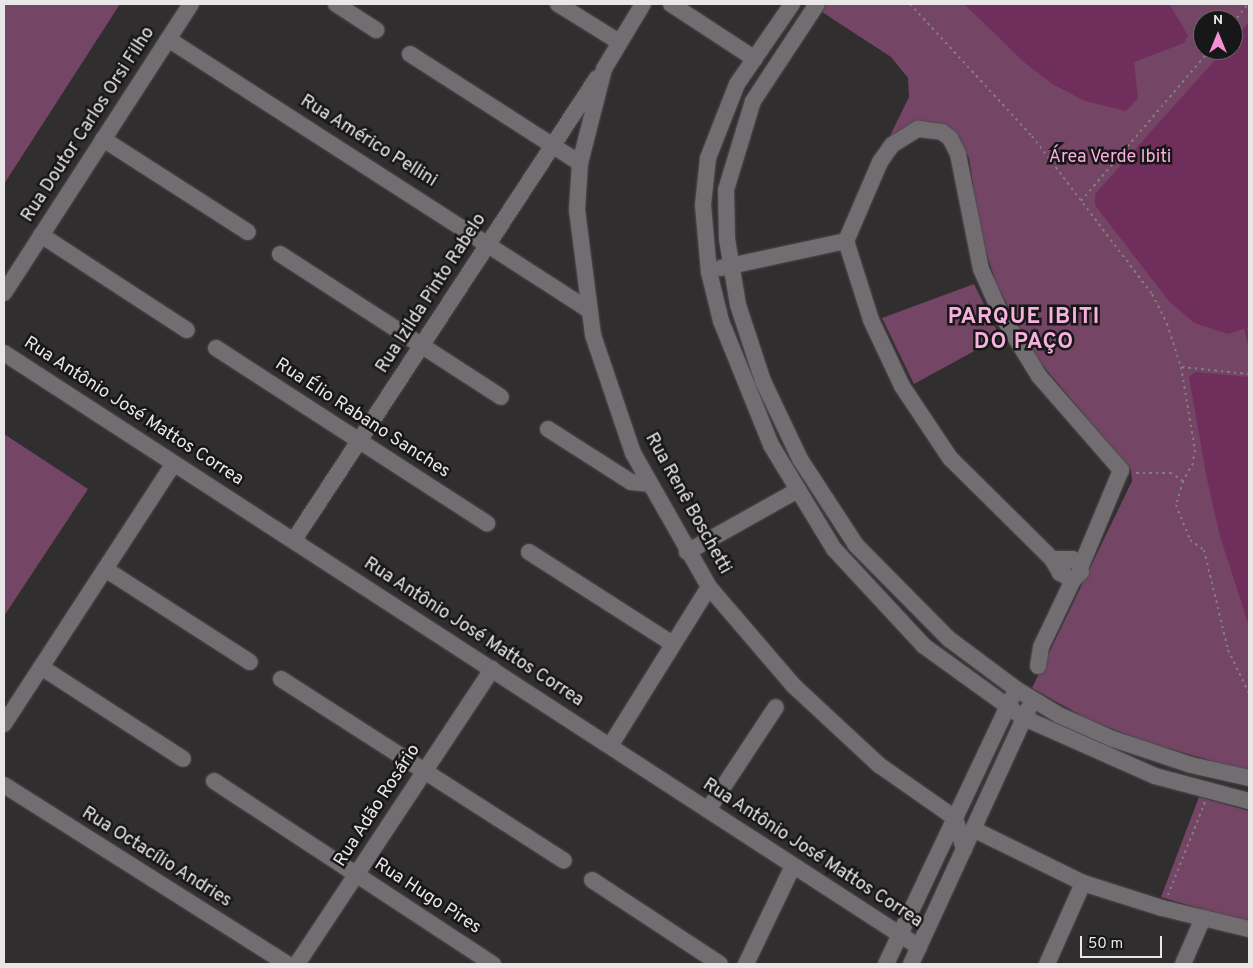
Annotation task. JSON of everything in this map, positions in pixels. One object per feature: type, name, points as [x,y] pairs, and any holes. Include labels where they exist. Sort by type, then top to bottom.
[{"type":"street","name":"Rua Doutor Carlos Orsi Filho","points":[[4,293],[191,4]]},
{"type":"street","points":[[336,4],[376,30]]},
{"type":"street","points":[[558,4],[618,42]]},
{"type":"street","name":"Rua Renê Boschetti","points":[[643,4],[618,42],[604,69],[580,163],[577,210],[583,270],[593,335],[630,443],[686,552],[708,587],[801,692],[879,765],[955,818]]},
{"type":"street","points":[[671,4],[755,59]]},
{"type":"street","points":[[792,4],[737,84],[708,158],[703,205],[709,272],[721,321],[767,437],[834,549],[924,646],[1024,718],[1156,776],[1249,801]]},
{"type":"street","points":[[816,4],[753,101],[732,160],[726,190],[731,265],[736,294],[763,381],[800,459],[856,545],[949,639],[1016,689],[1059,715],[1122,742],[1191,765],[1249,778]]},
{"type":"street","name":"Rua Américo Pellini","points":[[168,39],[547,279],[589,310]]},
{"type":"street","points":[[410,54],[580,163]]},
{"type":"street","name":"Rua Izilda Pinto Rabelo","points":[[294,540],[604,69]]},
{"type":"street","points":[[1038,666],[1041,647],[1064,596],[1069,566],[1120,476],[1118,463],[1039,376],[1001,314],[981,269],[958,154],[950,138],[942,132],[918,129],[892,145],[846,241],[871,320],[902,386],[950,458],[1069,566]]},
{"type":"street","points":[[103,139],[248,232]]},
{"type":"street","points":[[41,235],[187,330]]},
{"type":"street","points":[[709,272],[731,265],[846,241]]},
{"type":"street","points":[[280,254],[501,397]]},
{"type":"street","name":"Rua Américo Pellini","points":[[547,279],[570,284],[583,270]]},
{"type":"street","points":[[716,299],[736,294]]},
{"type":"street","points":[[721,321],[742,315]]},
{"type":"street","name":"Rua Élio Rabano Sanches","points":[[216,348],[487,523]]},
{"type":"street","name":"Rua Antônio José Mattos Correa","points":[[4,353],[919,947]]},
{"type":"street","points":[[548,429],[631,482],[650,484]]},
{"type":"street","points":[[595,459],[608,462],[619,459],[630,443]]},
{"type":"street","points":[[4,724],[174,463]]},
{"type":"street","points":[[686,552],[798,490]]},
{"type":"street","points":[[529,552],[673,644]]},
{"type":"street","points":[[105,569],[250,662]]},
{"type":"street","points":[[610,746],[708,587]]},
{"type":"street","points":[[41,668],[183,759]]},
{"type":"street","name":"Rua Adão Rosário","points":[[297,964],[492,670]]},
{"type":"street","points":[[983,689],[994,673]]},
{"type":"street","points":[[281,679],[564,861]]},
{"type":"street","points":[[886,964],[1016,689]]},
{"type":"street","points":[[911,964],[1033,699]]},
{"type":"street","points":[[708,810],[776,707]]},
{"type":"street","points":[[1052,731],[1059,715]]},
{"type":"street","points":[[982,811],[984,789],[1010,734],[998,727]]},
{"type":"street","name":"Rua Hugo Pires","points":[[214,781],[493,964]]},
{"type":"street","name":"Rua Octacílio Andries","points":[[4,785],[287,964]]},
{"type":"street","points":[[955,818],[964,850]]},
{"type":"street","points":[[974,828],[1083,882],[1162,908],[1249,929]]},
{"type":"street","points":[[746,964],[793,866]]},
{"type":"street","points":[[592,880],[720,964]]},
{"type":"street","points":[[1047,964],[1083,882]]},
{"type":"street","points":[[1183,964],[1203,918]]},
{"type":"path","points":[[910,4],[1032,136],[1152,294],[1167,324],[1181,367],[1194,450],[1176,505],[1190,540],[1204,550],[1228,650],[1249,693]]},
{"type":"path","points":[[1081,201],[1201,60]]},
{"type":"path","points":[[1181,367],[1249,374]]},
{"type":"path","points":[[1120,476],[1149,470],[1171,474],[1183,481]]},
{"type":"path","points":[[1162,908],[1210,791]]},
{"type":"green space","points":[[4,4],[120,4],[4,184]]},
{"type":"green space","name":"Área Verde Ibiti","points":[[827,4],[1249,4],[1249,772],[1140,740],[1085,718],[1032,688],[1132,481],[1131,470],[1032,353],[996,283],[981,236],[969,158],[958,135],[913,124],[900,130],[885,146],[909,97],[908,78],[891,57],[822,12]]},
{"type":"green space","points":[[974,284],[1000,337],[914,384],[882,318]]},
{"type":"green space","points":[[4,434],[88,489],[4,616]]},
{"type":"green space","points":[[1199,797],[1249,811],[1249,923],[1161,897]]},
{"type":"shaded area","points":[[964,4],[1169,4],[1188,35],[1184,43],[1134,62],[1138,98],[1126,111],[1085,101],[1054,85],[1025,63]]},
{"type":"shaded area","points":[[1249,22],[1249,327],[1228,334],[1194,323],[1168,300],[1095,205],[1095,194],[1215,60],[1243,60],[1243,29]]},
{"type":"shaded area","points":[[1195,372],[1249,377],[1249,626],[1220,536],[1207,479],[1189,377]]},
{"type":"waterway","points":[[1245,327],[1249,344]]},
{"type":"district","name":"PARQUE IBITI DO PAÇO","points":[[1024,330]]}]
